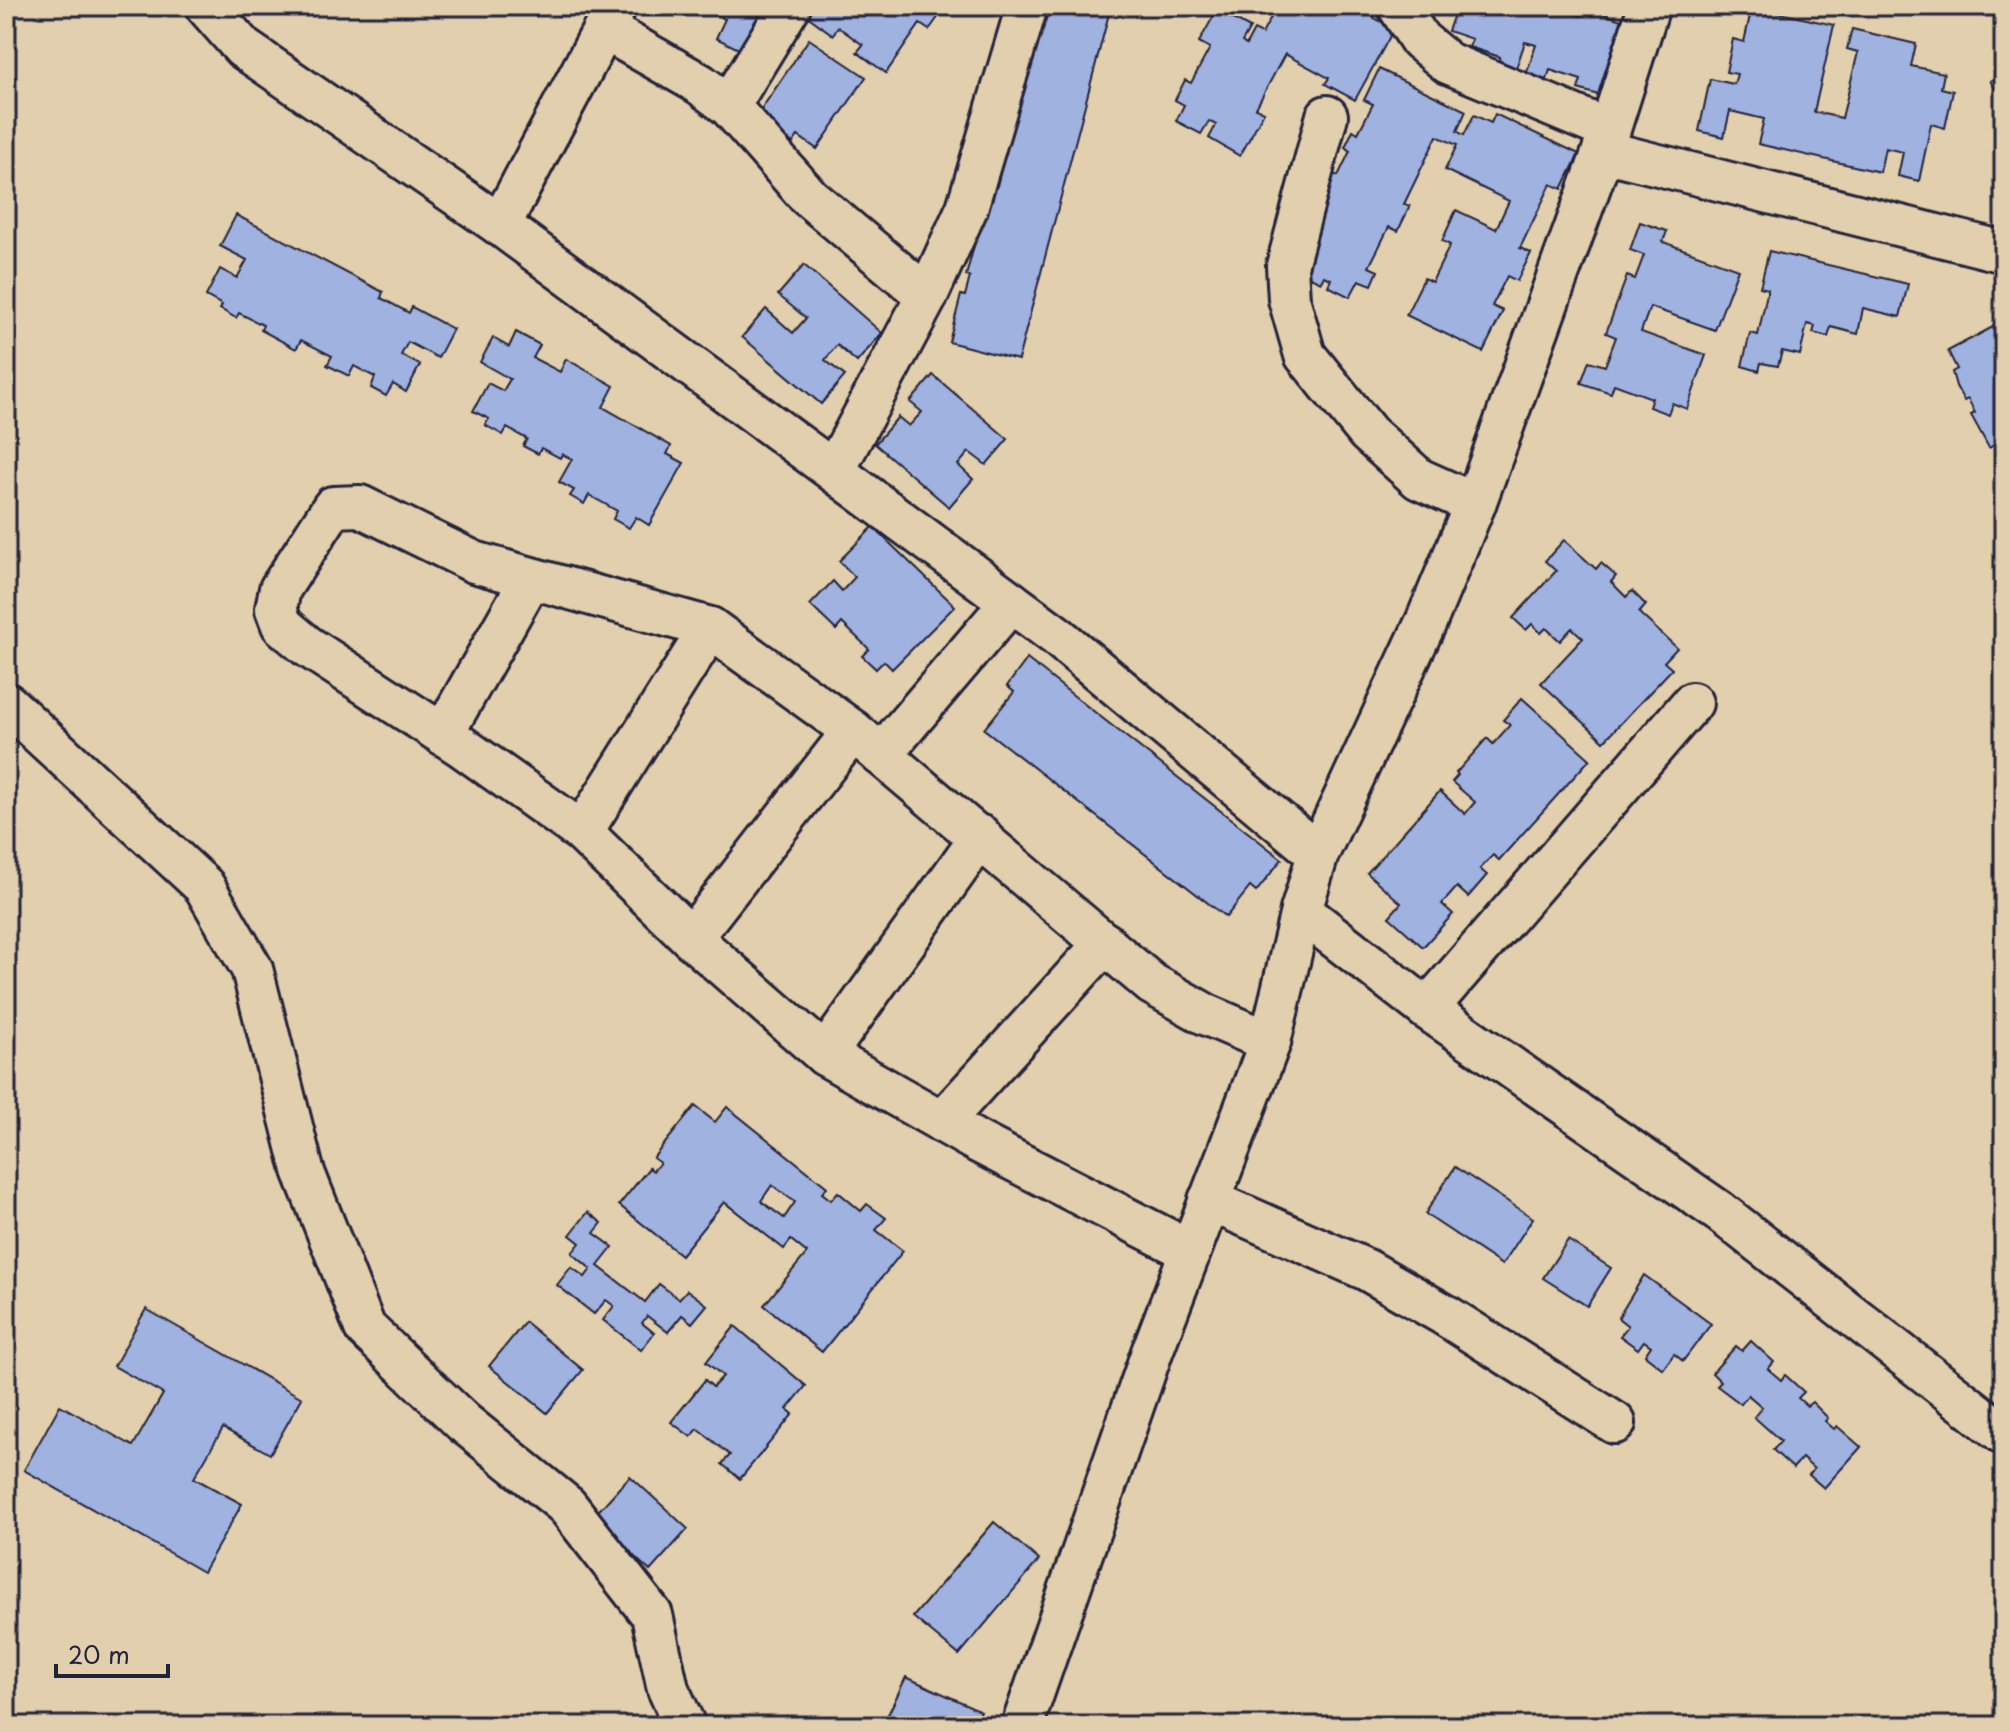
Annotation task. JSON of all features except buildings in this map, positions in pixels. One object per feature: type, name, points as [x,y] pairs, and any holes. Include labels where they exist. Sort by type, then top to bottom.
[{"type":"street","points":[[206,6],[243,48],[500,225],[1069,646],[1318,854]]},
{"type":"street","points":[[729,106],[790,6]]},
{"type":"street","points":[[834,471],[927,296],[967,208],[1027,6]]},
{"type":"street","points":[[1398,6],[1420,40],[1448,63],[1606,140],[2004,252]]},
{"type":"street","points":[[1022,1726],[1190,1251],[1270,1042],[1318,854],[1426,622],[1475,504],[1606,140],[1649,6]]},
{"type":"street","points":[[500,225],[610,18],[729,106],[809,197],[927,296]]},
{"type":"street","points":[[1327,116],[1287,266],[1289,299],[1305,355],[1368,433],[1419,479],[1475,504]]},
{"type":"street","points":[[1190,1251],[942,1122],[825,1055],[691,938],[582,832],[443,734],[307,646],[282,625],[276,609],[287,577],[333,507],[360,506],[474,562],[710,628],[867,743],[981,836],[1152,984],[1205,1014],[1270,1042]]},
{"type":"street","points":[[443,734],[530,580]]},
{"type":"street","points":[[691,938],[867,743],[1011,602]]},
{"type":"street","points":[[582,832],[710,628]]},
{"type":"street","points":[[6,703],[204,886],[252,969],[303,1170],[365,1328],[463,1422],[567,1506],[652,1615],[668,1689],[685,1726]]},
{"type":"street","points":[[1427,1009],[1692,703]]},
{"type":"street","points":[[825,1055],[981,836]]},
{"type":"street","points":[[1301,911],[1427,1009],[1720,1212],[2004,1434]]},
{"type":"street","points":[[942,1122],[1105,943]]},
{"type":"street","points":[[1209,1200],[1367,1270],[1445,1315],[1615,1423]]}]
